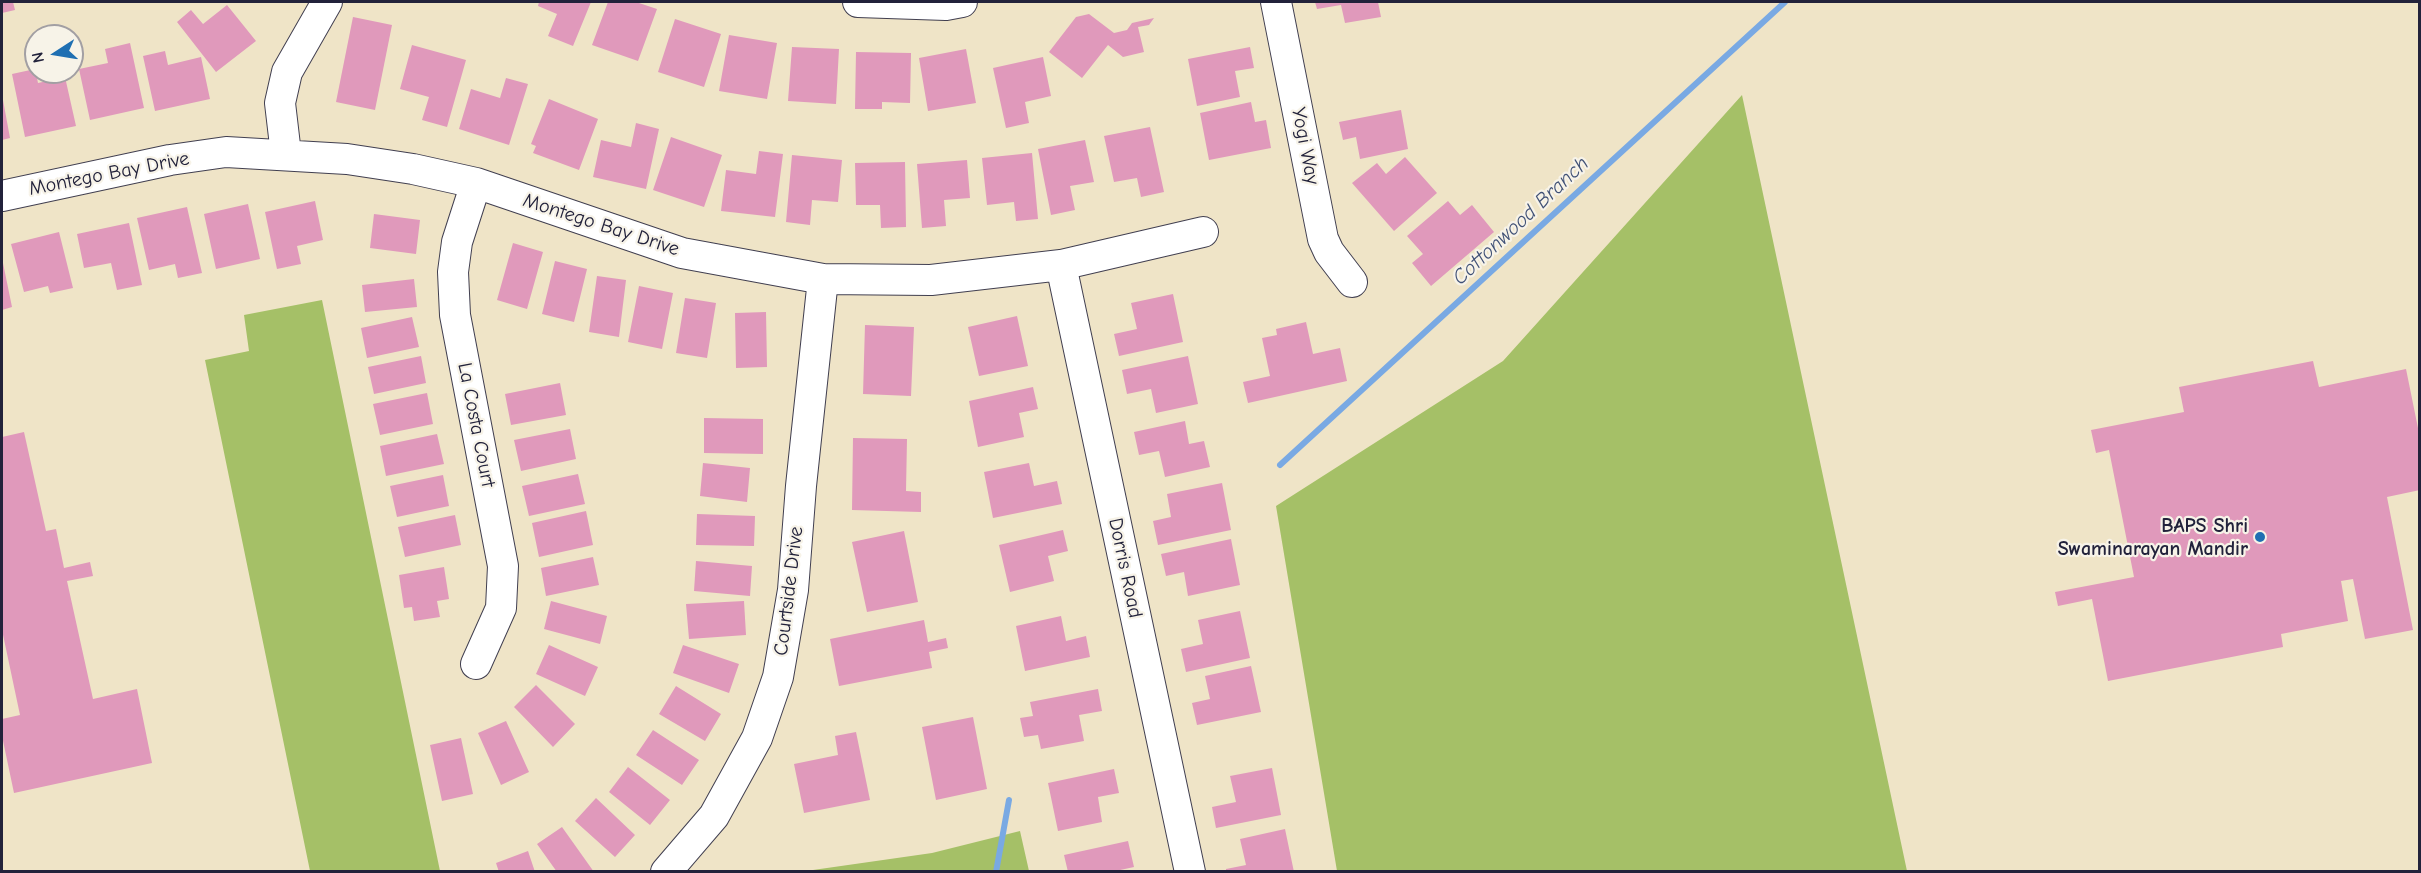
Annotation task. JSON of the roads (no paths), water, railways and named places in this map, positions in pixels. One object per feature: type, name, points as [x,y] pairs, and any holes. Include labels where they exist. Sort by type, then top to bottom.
[{"type":"street","points":[[286,154],[280,103],[287,72],[327,2]]},
{"type":"street","points":[[858,2],[946,5],[962,2]]},
{"type":"street","name":"Yogi Way","points":[[1276,2],[1323,239],[1329,252],[1352,282]]},
{"type":"street","name":"Montego Bay Drive","points":[[2,196],[170,160],[226,152],[347,159],[412,169],[476,183],[682,253],[823,279],[931,280],[1061,265],[1203,232]]},
{"type":"street","name":"La Costa Court","points":[[476,183],[457,242],[453,272],[454,315],[503,566],[501,608],[476,664]]},
{"type":"street","name":"Dorris Road","points":[[1061,265],[1190,872]]},
{"type":"street","name":"Courtside Drive","points":[[666,872],[714,816],[757,738],[778,677],[793,590],[801,486],[823,279]]},
{"type":"waterway","name":"Cottonwood Branch","points":[[1280,465],[1785,2]]},
{"type":"waterway","name":"Cottonwood Branch","points":[[996,872],[1009,800]]},
{"type":"place","name":"BAPS Shri Swaminarayan Mandir","points":[[2260,537]]}]
